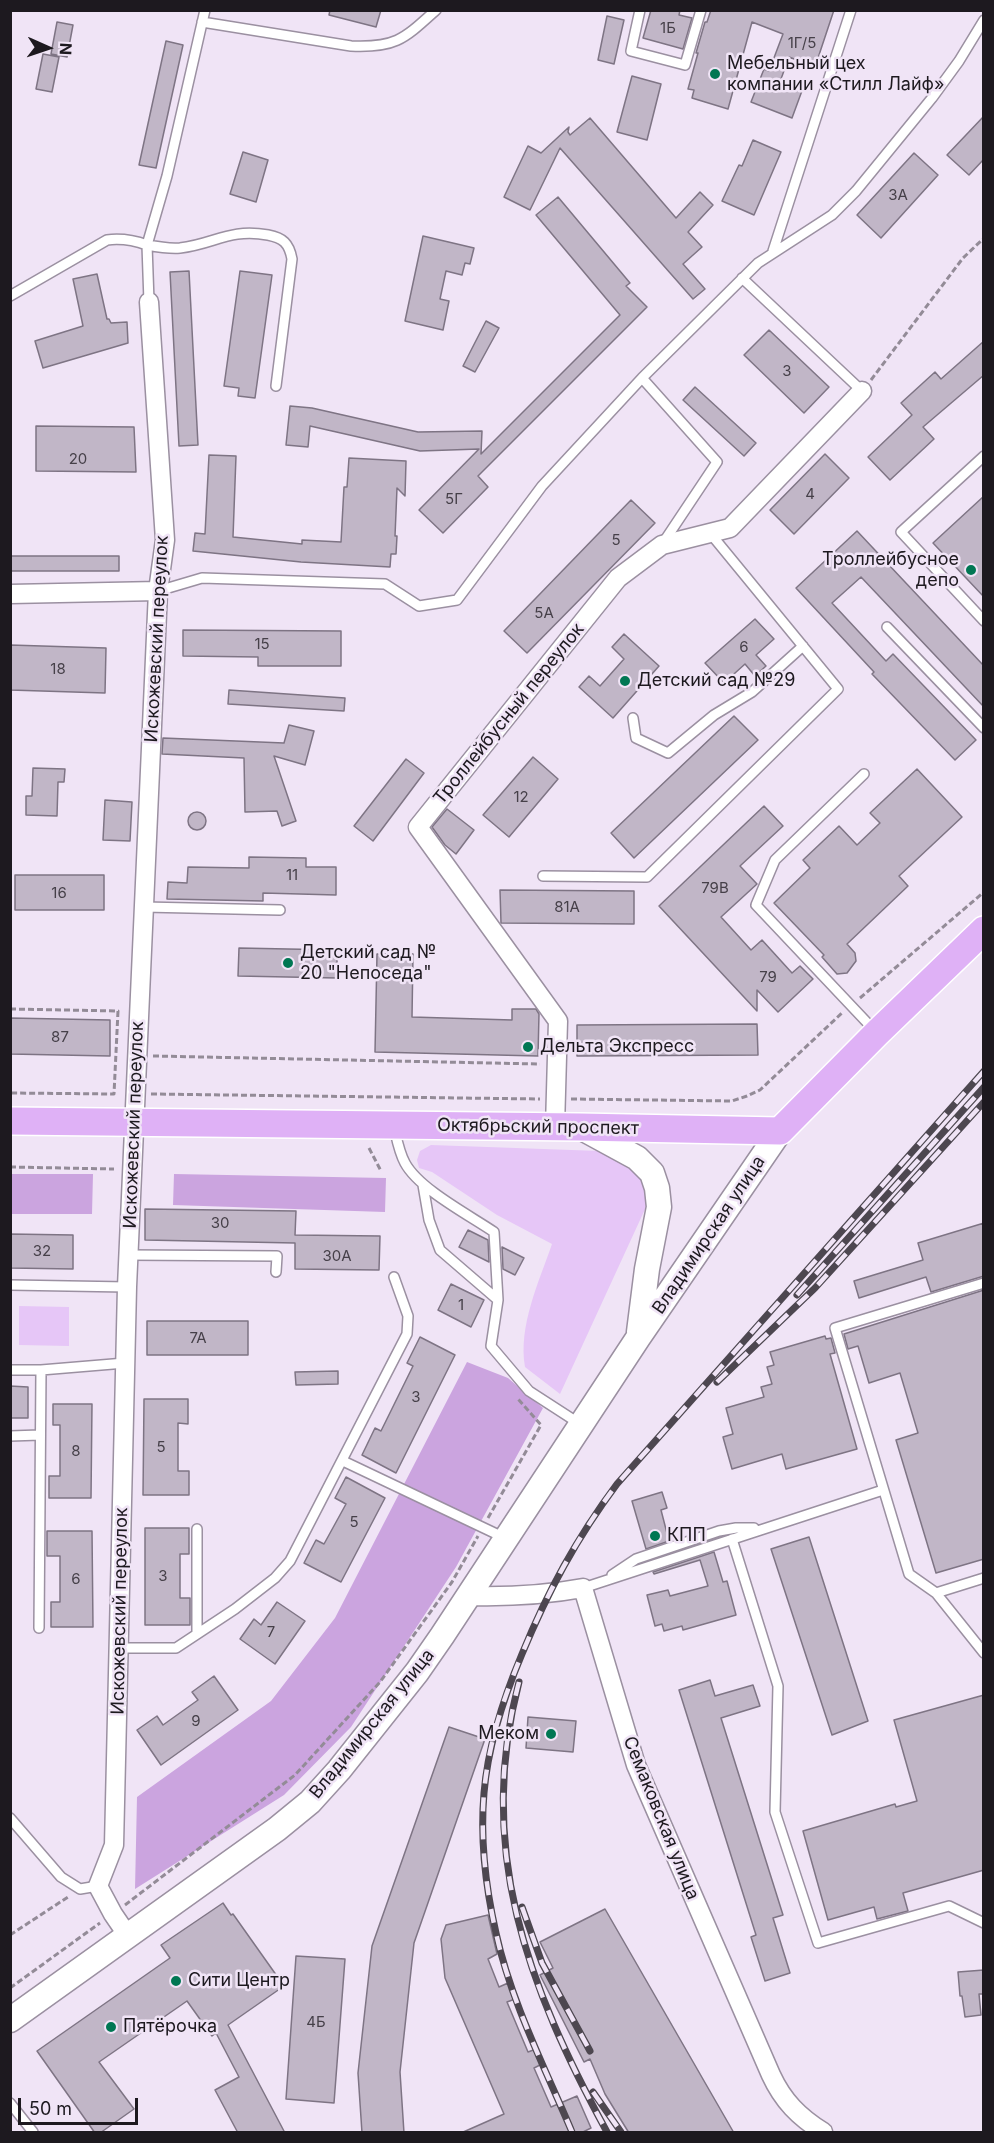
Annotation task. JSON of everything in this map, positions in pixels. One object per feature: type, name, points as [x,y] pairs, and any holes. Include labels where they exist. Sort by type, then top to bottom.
[{"type":"main road","points":[[780,1131],[984,930]]},
{"type":"main road","name":"Октябрьский проспект","points":[[10,1121],[780,1131]]},
{"type":"main road","name":"Владимирская улица","points":[[567,1127],[637,1158],[652,1173],[657,1188],[659,1207],[647,1269],[638,1338]]},
{"type":"main road","name":"Владимирская улица","points":[[10,2020],[234,1860],[310,1802],[339,1770],[417,1672],[470,1596],[638,1338],[780,1131]]},
{"type":"street","name":"Искожевский переулок","points":[[89,1888],[114,1845],[133,1122],[158,591],[165,540],[149,302]]},
{"type":"street","name":"Троллейбусный переулок","points":[[567,1127],[556,1064],[558,1021],[418,827],[618,578],[662,545],[730,528],[862,391]]},
{"type":"street","points":[[10,594],[158,591]]},
{"type":"street","points":[[470,1596],[509,1597],[584,1588]]},
{"type":"street","name":"Семаковская улица","points":[[584,1588],[636,1765],[771,2075],[779,2092],[790,2107],[823,2133]]},
{"type":"street","points":[[89,1888],[128,1936]]},
{"type":"lane","points":[[149,302],[147,245],[167,176],[205,10]]},
{"type":"lane","points":[[202,22],[351,46],[381,46],[402,39],[436,10]]},
{"type":"lane","points":[[640,10],[631,51],[685,65],[701,10]]},
{"type":"lane","points":[[773,251],[851,10]]},
{"type":"lane","points":[[158,591],[202,578],[214,578],[385,584],[419,606],[457,600],[542,486],[642,378],[758,262],[832,215],[856,191],[932,98],[959,61],[984,20]]},
{"type":"lane","points":[[10,297],[107,240],[119,238],[159,248],[179,248],[242,232],[284,240],[292,259],[276,386]]},
{"type":"lane","points":[[742,278],[862,391]]},
{"type":"lane","points":[[642,378],[717,462],[662,545]]},
{"type":"lane","points":[[984,456],[901,532],[984,621]]},
{"type":"lane","points":[[543,876],[647,877],[838,688],[710,533]]},
{"type":"lane","points":[[887,627],[984,728]]},
{"type":"lane","points":[[633,718],[636,738],[668,753],[714,715],[753,692],[803,646]]},
{"type":"lane","points":[[864,774],[775,860],[756,905],[877,1033]]},
{"type":"lane","points":[[144,908],[280,910]]},
{"type":"lane","points":[[394,1126],[399,1150],[406,1166],[423,1185],[494,1232],[498,1300],[491,1346],[529,1391],[582,1425]]},
{"type":"lane","points":[[423,1185],[429,1220],[440,1250],[498,1300]]},
{"type":"lane","points":[[128,1255],[277,1256],[276,1272]]},
{"type":"lane","points":[[120,1648],[176,1648],[275,1578],[290,1561],[408,1334],[408,1316],[394,1276]]},
{"type":"lane","points":[[984,1283],[835,1328],[909,1574],[936,1593],[984,1653]]},
{"type":"lane","points":[[10,1285],[127,1287]]},
{"type":"lane","points":[[10,1370],[41,1370],[125,1363]]},
{"type":"lane","points":[[39,1628],[41,1370]]},
{"type":"lane","points":[[10,1436],[40,1435]]},
{"type":"lane","points":[[343,1461],[507,1539]]},
{"type":"lane","points":[[584,1588],[883,1490]]},
{"type":"lane","points":[[197,1528],[197,1634]]},
{"type":"lane","points":[[602,1582],[636,1559],[648,1554],[719,1531],[736,1528],[762,1529]]},
{"type":"lane","points":[[732,1539],[778,1686],[775,1812],[818,1943],[949,1906],[984,1923]]},
{"type":"lane","points":[[936,1593],[984,1578]]},
{"type":"lane","points":[[10,1818],[61,1877],[89,1888]]},
{"type":"lane","points":[[10,2103],[33,2133]]},
{"type":"path","points":[[862,391],[963,258],[984,238]]},
{"type":"path","points":[[10,1009],[118,1011],[114,1094],[10,1093]]},
{"type":"path","points":[[136,1055],[556,1064]]},
{"type":"path","points":[[369,1148],[381,1171]]},
{"type":"path","points":[[10,1167],[114,1169]]},
{"type":"path","points":[[10,1988],[295,1775],[380,1682],[452,1582],[541,1425],[513,1394]]},
{"type":"path","points":[[10,1935],[89,1888]]},
{"type":"shaded area","points":[[431,1145],[600,1151],[620,1158],[640,1177],[646,1195],[646,1207],[560,1394],[525,1367],[524,1352],[524,1336],[531,1304],[552,1244],[497,1215],[432,1172],[419,1168],[417,1160],[420,1151]]},
{"type":"shaded area","points":[[11,1174],[93,1174],[92,1214],[11,1214]]},
{"type":"shaded area","points":[[174,1174],[386,1178],[385,1212],[173,1205]]},
{"type":"shaded area","points":[[19,1306],[69,1307],[69,1346],[19,1345]]},
{"type":"shaded area","points":[[467,1362],[508,1378],[543,1408],[456,1567],[351,1727],[284,1795],[135,1889],[137,1797],[271,1701],[335,1618]]},
{"type":"building","points":[[330,10],[381,10],[376,27],[329,15]]},
{"type":"building","name":"Мебельный цех компании «Стилл Лайф»","points":[[651,10],[680,10],[679,15],[692,18],[683,49],[643,38]]},
{"type":"building","points":[[711,10],[834,10],[815,67],[789,57],[781,79],[803,88],[792,118],[751,102],[764,69],[769,71],[783,34],[752,22],[728,109],[692,98],[694,90],[688,89],[705,22]]},
{"type":"building","points":[[607,16],[624,20],[614,64],[598,60]]},
{"type":"building","points":[[57,22],[73,25],[67,57],[51,54]]},
{"type":"building","points":[[166,41],[183,45],[156,168],[139,165]]},
{"type":"building","points":[[43,54],[59,57],[52,92],[36,89]]},
{"type":"building","points":[[632,76],[661,84],[647,140],[617,132]]},
{"type":"building","points":[[984,116],[984,159],[969,175],[947,155]]},
{"type":"building","points":[[590,118],[676,218],[700,192],[713,205],[688,232],[702,247],[683,264],[705,289],[693,299],[560,148],[530,210],[504,197],[528,146],[541,153],[569,127],[570,135]]},
{"type":"building","points":[[753,140],[781,152],[754,215],[722,201],[739,165],[742,166]]},
{"type":"building","points":[[243,152],[268,160],[256,202],[230,194]]},
{"type":"building","points":[[914,153],[938,175],[881,238],[857,215]]},
{"type":"building","points":[[558,197],[630,283],[626,286],[647,307],[478,476],[488,487],[443,533],[419,510],[479,449],[420,451],[310,426],[308,447],[286,445],[290,406],[312,408],[418,432],[482,431],[481,454],[620,315],[536,215]]},
{"type":"building","points":[[423,236],[474,248],[470,264],[465,263],[462,275],[446,271],[440,299],[449,301],[443,330],[405,321]]},
{"type":"building","points":[[189,271],[198,445],[179,446],[170,272]]},
{"type":"building","points":[[240,271],[272,275],[255,398],[238,396],[239,388],[224,386]]},
{"type":"building","points":[[97,274],[107,319],[111,323],[127,322],[128,343],[43,368],[35,341],[83,326],[73,279]]},
{"type":"building","points":[[486,321],[499,328],[475,372],[463,366]]},
{"type":"building","points":[[769,330],[829,387],[804,413],[744,355]]},
{"type":"building","points":[[984,341],[984,375],[923,427],[934,439],[890,480],[868,457],[912,415],[901,403],[935,372],[941,379]]},
{"type":"building","points":[[695,387],[756,443],[744,456],[683,400]]},
{"type":"building","points":[[36,426],[134,427],[136,472],[36,471]]},
{"type":"building","points":[[825,454],[849,478],[794,534],[770,510]]},
{"type":"building","points":[[209,455],[236,456],[233,537],[302,544],[302,540],[341,542],[344,487],[347,487],[349,458],[406,461],[405,496],[397,488],[396,554],[391,554],[390,567],[301,562],[193,551],[195,533],[205,534]]},
{"type":"building","name":"Троллейбусное депо","points":[[984,496],[984,597],[933,543]]},
{"type":"building","points":[[631,500],[655,523],[527,653],[504,631]]},
{"type":"building","points":[[857,531],[984,666],[984,707],[861,577],[832,603],[886,661],[893,654],[976,740],[955,760],[872,674],[874,672],[796,588]]},
{"type":"building","points":[[10,556],[119,556],[119,571],[10,571]]},
{"type":"building","points":[[755,619],[774,639],[756,655],[766,666],[755,676],[745,664],[724,683],[705,663]]},
{"type":"building","points":[[183,630],[341,631],[341,666],[258,666],[258,657],[183,656]]},
{"type":"building","name":"Детский сад №29","points":[[624,634],[659,666],[613,718],[579,687],[589,676],[600,686],[624,659],[612,647]]},
{"type":"building","points":[[10,645],[106,648],[105,693],[10,690]]},
{"type":"building","points":[[229,690],[345,698],[344,711],[228,704]]},
{"type":"building","points":[[734,716],[758,740],[634,858],[611,833]]},
{"type":"building","points":[[289,725],[314,731],[305,765],[274,756],[296,821],[282,826],[277,811],[245,812],[244,758],[162,754],[163,738],[284,743]]},
{"type":"building","points":[[533,757],[558,779],[509,837],[483,815]]},
{"type":"building","points":[[406,759],[424,773],[373,841],[354,826]]},
{"type":"building","points":[[33,768],[65,769],[64,782],[58,782],[57,816],[26,815],[26,796],[32,796]]},
{"type":"building","points":[[917,769],[962,817],[899,876],[908,886],[847,944],[855,953],[856,961],[847,973],[837,974],[822,957],[824,955],[774,903],[810,868],[803,860],[839,826],[857,845],[880,823],[870,813]]},
{"type":"building","points":[[105,800],[132,802],[130,841],[103,840]]},
{"type":"building","points":[[764,806],[783,826],[740,866],[757,884],[721,917],[751,950],[762,940],[792,973],[800,966],[813,979],[778,1012],[757,990],[757,1011],[659,906]]},
{"type":"building","points":[[447,809],[474,830],[456,854],[445,845],[432,827]]},
{"type":"building","points":[[197,812],[203,815],[206,821],[203,827],[197,830],[191,827],[188,821],[191,815]]},
{"type":"building","points":[[249,857],[306,858],[306,867],[336,867],[336,895],[263,893],[263,901],[167,899],[168,882],[187,883],[188,867],[249,868]]},
{"type":"building","points":[[15,875],[104,875],[104,910],[15,910]]},
{"type":"building","points":[[500,890],[634,891],[634,924],[501,923]]},
{"type":"building","name":"Детский сад № 20 \"Непоседа\"","points":[[239,948],[337,950],[337,978],[238,976]]},
{"type":"building","points":[[377,954],[413,954],[412,1017],[512,1020],[512,1009],[536,1009],[539,1014],[538,1056],[375,1052]]},
{"type":"building","points":[[10,1018],[110,1020],[110,1056],[10,1054]]},
{"type":"building","points":[[757,1024],[758,1055],[577,1056],[577,1025]]},
{"type":"building","points":[[145,1209],[296,1211],[295,1235],[380,1236],[379,1270],[295,1269],[295,1243],[145,1240]]},
{"type":"building","points":[[984,1223],[984,1276],[931,1292],[926,1277],[859,1298],[854,1281],[923,1260],[918,1243]]},
{"type":"building","points":[[468,1230],[488,1240],[489,1262],[459,1247]]},
{"type":"building","points":[[10,1234],[73,1235],[73,1269],[10,1268]]},
{"type":"building","points":[[502,1247],[524,1258],[515,1275],[503,1269]]},
{"type":"building","points":[[451,1284],[484,1300],[471,1327],[438,1310]]},
{"type":"building","points":[[984,1290],[984,1559],[936,1573],[896,1440],[918,1433],[900,1373],[869,1383],[858,1346],[848,1349],[844,1334]]},
{"type":"building","points":[[147,1321],[248,1321],[248,1355],[147,1355]]},
{"type":"building","points":[[825,1336],[826,1339],[831,1338],[835,1353],[830,1354],[857,1449],[786,1469],[782,1454],[732,1469],[723,1437],[733,1434],[726,1408],[764,1397],[761,1387],[772,1384],[767,1367],[774,1365],[770,1352]]},
{"type":"building","points":[[420,1337],[455,1355],[396,1473],[362,1455],[375,1428],[381,1431],[413,1366],[407,1363]]},
{"type":"building","points":[[338,1371],[338,1384],[296,1385],[295,1372]]},
{"type":"building","points":[[10,1386],[28,1387],[28,1418],[10,1418]]},
{"type":"building","points":[[144,1399],[188,1399],[188,1424],[178,1423],[178,1471],[189,1471],[189,1495],[143,1495]]},
{"type":"building","points":[[53,1404],[92,1404],[91,1498],[49,1498],[49,1476],[60,1476],[60,1425],[53,1425]]},
{"type":"building","points":[[346,1477],[385,1498],[341,1582],[304,1563],[316,1540],[324,1544],[346,1504],[335,1498]]},
{"type":"building","points":[[662,1492],[667,1508],[661,1510],[669,1541],[646,1549],[632,1501]]},
{"type":"building","points":[[145,1528],[189,1528],[189,1554],[180,1554],[180,1598],[190,1598],[190,1625],[145,1625]]},
{"type":"building","points":[[47,1531],[92,1531],[93,1627],[51,1627],[51,1602],[60,1602],[60,1556],[47,1556]]},
{"type":"building","points":[[809,1537],[868,1721],[832,1735],[771,1549]]},
{"type":"building","points":[[714,1552],[723,1582],[727,1581],[736,1615],[683,1630],[682,1626],[664,1631],[662,1624],[655,1626],[647,1595],[668,1590],[670,1596],[708,1586],[700,1560],[654,1574],[653,1572]]},
{"type":"building","points":[[277,1602],[305,1621],[275,1664],[240,1639],[254,1619],[261,1625]]},
{"type":"building","points":[[214,1676],[238,1710],[161,1765],[137,1730],[157,1716],[163,1725],[198,1700],[192,1692]]},
{"type":"building","points":[[710,1680],[715,1696],[753,1685],[760,1706],[721,1718],[783,1915],[773,1918],[790,1973],[765,1981],[751,1937],[756,1935],[679,1690]]},
{"type":"building","points":[[984,1695],[984,1870],[903,1893],[908,1911],[877,1919],[874,1907],[828,1920],[803,1831],[895,1804],[896,1807],[917,1801],[894,1720]]},
{"type":"building","name":"Меком","points":[[528,1717],[576,1721],[573,1752],[526,1748]]},
{"type":"building","points":[[449,1727],[485,1739],[414,1943],[400,2072],[404,2133],[362,2133],[358,2073],[372,1946]]},
{"type":"building","points":[[223,1903],[284,1986],[228,2025],[285,2133],[238,2133],[215,2090],[239,2077],[216,2033],[212,2036],[187,2001],[99,2062],[134,2109],[100,2133],[95,2133],[37,2051],[170,1958],[161,1945]]},
{"type":"building","points":[[605,1909],[734,2133],[629,2133],[605,2094],[590,2059],[584,2062],[540,1975],[553,1968],[540,1942]]},
{"type":"building","points":[[488,1915],[497,1954],[488,1959],[499,1987],[508,1983],[515,1999],[507,2002],[528,2052],[536,2049],[542,2064],[534,2068],[551,2107],[577,2096],[591,2128],[581,2133],[461,2133],[504,2114],[445,1978],[441,1939],[446,1925]]},
{"type":"building","points":[[296,1956],[345,1959],[334,2103],[286,2099]]},
{"type":"building","points":[[984,1970],[984,1994],[979,1994],[981,2015],[965,2017],[958,1972]]},
{"type":"railway","points":[[572,2132],[510,1984],[489,1899],[483,1846],[486,1775],[497,1722],[515,1671],[564,1566],[617,1484],[984,1071]]},
{"type":"railway","points":[[797,1295],[984,1087]]},
{"type":"railway","points":[[717,1382],[815,1288],[984,1102]]},
{"type":"railway","points":[[519,1682],[507,1743],[503,1802],[507,1860],[517,1915],[533,1970],[554,2024],[607,2132]]},
{"type":"railway","points":[[522,1907],[542,1963],[590,2051]]},
{"type":"railway","points":[[593,2092],[621,2132]]},
{"type":"place","name":"Мебельный цех компании «Стилл Лайф»","points":[[715,74]]},
{"type":"place","name":"Троллейбусное депо","points":[[971,570]]},
{"type":"place","name":"Детский сад №29","points":[[625,681]]},
{"type":"place","name":"Детский сад № 20 \"Непоседа\"","points":[[288,963]]},
{"type":"place","name":"Дельта Экспресс","points":[[528,1047]]},
{"type":"place","name":"КПП","points":[[655,1536]]},
{"type":"place","name":"Меком","points":[[551,1734]]},
{"type":"place","name":"Сити Центр","points":[[176,1981]]},
{"type":"place","name":"Пятёрочка","points":[[111,2027]]}]
